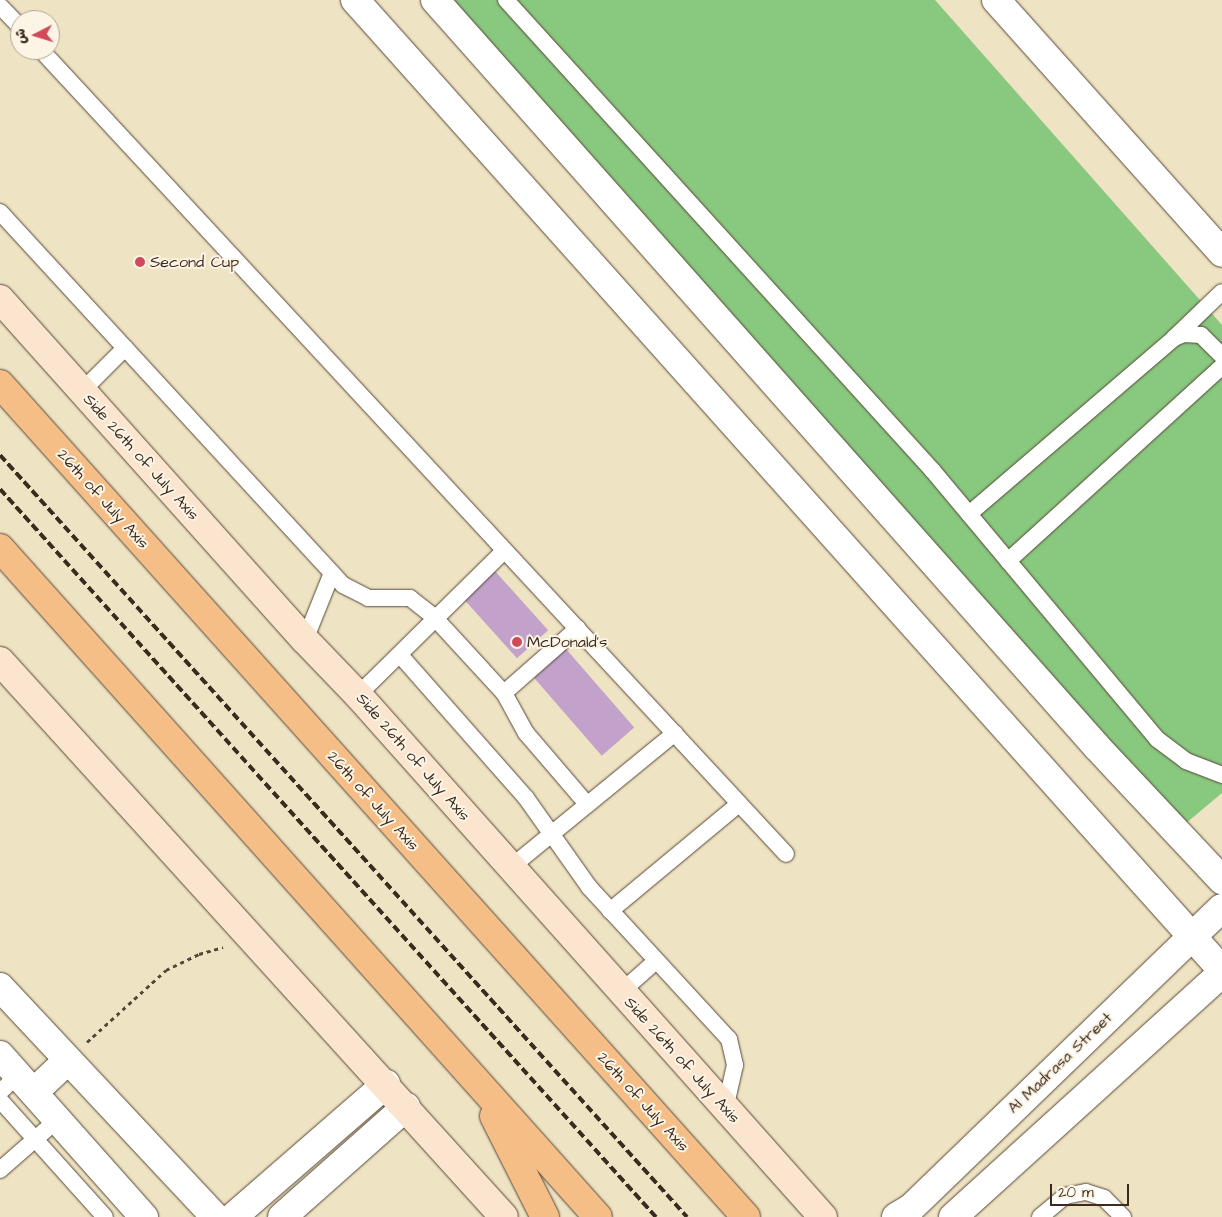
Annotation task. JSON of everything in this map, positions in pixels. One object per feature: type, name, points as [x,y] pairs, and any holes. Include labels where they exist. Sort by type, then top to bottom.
[{"type":"highway","name":"26th of July Axis","points":[[0,384],[746,1217]]},
{"type":"highway","points":[[0,548],[598,1217]]},
{"type":"highway","points":[[478,1084],[545,1217]]},
{"type":"main road","name":"Side 26th of July Axis","points":[[0,300],[305,640],[358,695],[822,1217]]},
{"type":"main road","points":[[0,661],[250,939],[386,1084],[504,1217]]},
{"type":"street","points":[[355,0],[1192,935],[1222,971],[953,1217]]},
{"type":"street","points":[[435,0],[1097,746],[1222,880]]},
{"type":"street","points":[[996,0],[1222,254]]},
{"type":"street","name":"Al Madrasa Street","points":[[896,1217],[911,1208],[1222,908]]},
{"type":"street","points":[[0,987],[67,1061],[215,1217]]},
{"type":"street","points":[[0,1055],[17,1086],[58,1119],[144,1217]]},
{"type":"street","points":[[17,1086],[67,1061]]},
{"type":"street","points":[[233,1217],[386,1084]]},
{"type":"street","points":[[282,1217],[406,1107]]},
{"type":"lane","points":[[506,0],[969,514],[1157,739],[1186,761],[1222,774]]},
{"type":"lane","points":[[0,6],[10,16]]},
{"type":"lane","points":[[50,60],[786,854]]},
{"type":"lane","points":[[0,212],[332,573],[359,595],[384,600],[410,598],[434,617],[504,693],[526,733],[586,803]]},
{"type":"lane","points":[[969,514],[1174,338],[1222,292]]},
{"type":"lane","points":[[1174,338],[1184,334],[1201,335],[1222,356]]},
{"type":"lane","points":[[82,390],[126,348]]},
{"type":"lane","points":[[1008,561],[1222,366]]},
{"type":"lane","points":[[358,695],[400,655],[434,617],[504,551]]},
{"type":"lane","points":[[305,640],[332,573]]},
{"type":"lane","points":[[504,693],[578,628]]},
{"type":"lane","points":[[400,655],[526,798],[550,834],[610,911],[729,1039],[735,1066],[725,1108]]},
{"type":"lane","points":[[510,868],[586,803],[675,733]]},
{"type":"lane","points":[[610,911],[739,804]]},
{"type":"lane","points":[[621,992],[656,961]]},
{"type":"lane","points":[[0,1100],[36,1138],[104,1217]]},
{"type":"lane","points":[[0,1170],[58,1119]]},
{"type":"lane","points":[[1040,1217],[1065,1196],[1086,1192],[1104,1198],[1123,1217]]},
{"type":"path","points":[[67,1061],[166,970],[199,954],[250,939]]},
{"type":"green space","points":[[447,0],[935,0],[1222,325],[1222,793],[1185,824]]},
{"type":"building","points":[[494,570],[548,630],[517,658],[463,598]]},
{"type":"building","points":[[566,649],[634,727],[602,756],[534,677]]},
{"type":"railway","points":[[0,455],[687,1217]]},
{"type":"railway","points":[[0,489],[656,1217]]},
{"type":"place","name":"Second Cup","points":[[140,262]]},
{"type":"place","name":"McDonald's","points":[[517,642]]}]
